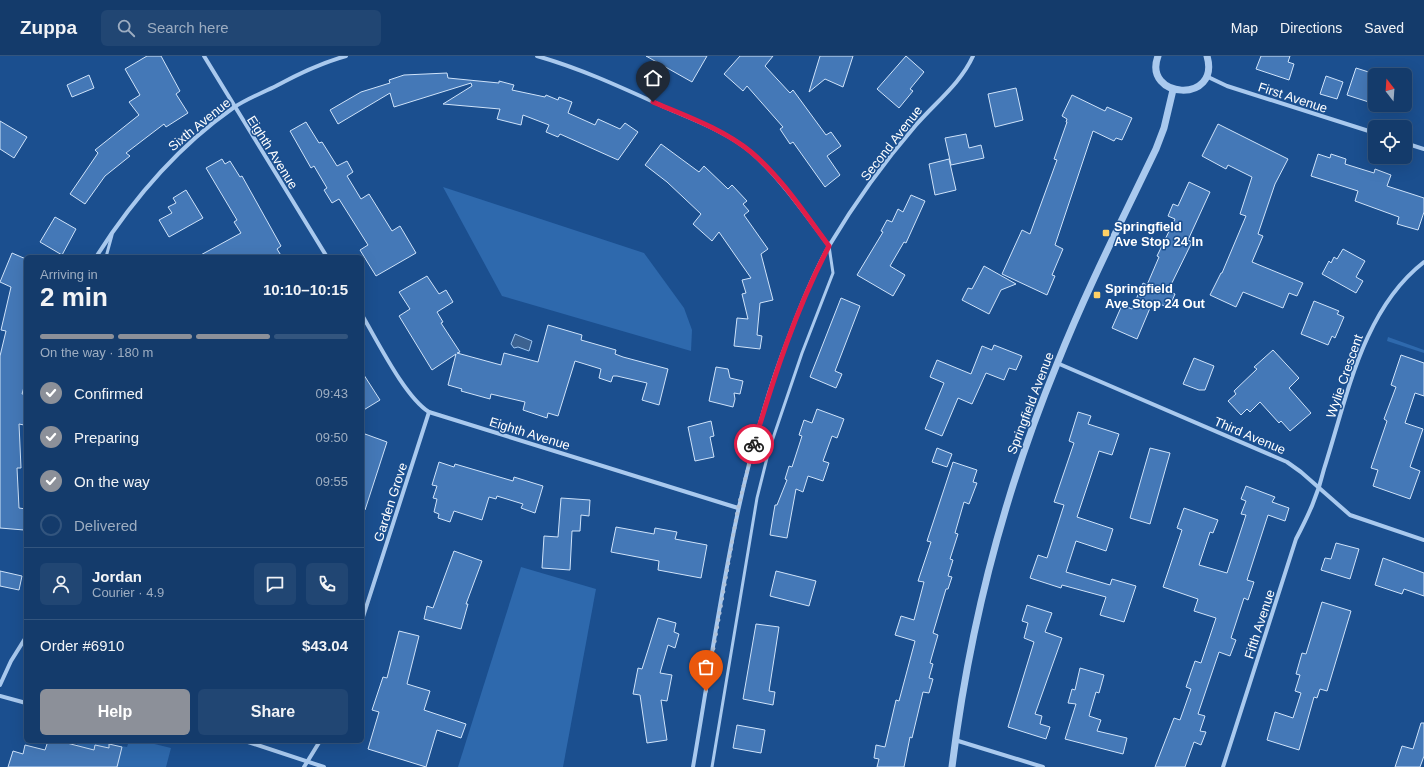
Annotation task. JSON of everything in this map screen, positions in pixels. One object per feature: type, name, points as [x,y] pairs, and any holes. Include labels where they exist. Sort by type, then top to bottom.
[{"type":"street","name":"Eighth Avenue","points":[[204,56],[326,255]]},
{"type":"street","name":"Sixth Avenue","points":[[97,255],[112,231],[164,166],[203,131],[234,107],[298,74],[346,56]]},
{"type":"street","points":[[537,56],[613,84],[697,121],[728,137],[750,152],[767,168],[829,246]]},
{"type":"street","name":"Second Avenue","points":[[693,767],[738,508],[752,451],[780,360],[800,307],[829,246],[880,170],[916,125],[964,72],[973,56]]},
{"type":"street","points":[[1158,56],[1156,66],[1158,74],[1167,86],[1173,90],[1181,91],[1196,88],[1206,76],[1209,64],[1207,56]]},
{"type":"street","name":"First Avenue","points":[[1206,76],[1226,86],[1368,131]]},
{"type":"street","name":"Springfield Avenue","points":[[952,767],[955,740],[973,637],[1002,520],[1020,462],[1057,362],[1156,149],[1164,128],[1173,90]]},
{"type":"street","points":[[1412,145],[1424,149]]},
{"type":"street","name":"Wylie Crescent","points":[[1320,489],[1363,344],[1386,302],[1424,262]]},
{"type":"street","name":"Eighth Avenue","points":[[364,318],[409,392],[421,406],[429,412],[738,508]]},
{"type":"street","name":"Third Avenue","points":[[1057,362],[1287,462],[1350,515],[1424,540]]},
{"type":"street","name":"Garden Grove","points":[[364,614],[429,412]]},
{"type":"street","name":"Fifth Avenue","points":[[1223,767],[1296,539],[1312,510],[1320,489]]},
{"type":"street","points":[[0,685],[24,640]]},
{"type":"street","points":[[0,696],[24,702]]},
{"type":"street","points":[[955,740],[1043,767]]},
{"type":"street","points":[[251,743],[324,767]]},
{"type":"street","points":[[304,767],[319,743]]},
{"type":"lane","name":"Sixth Avenue","points":[[106,255],[112,231]]},
{"type":"lane","points":[[712,767],[757,498],[769,450],[794,375],[833,273],[829,246]]},
{"type":"lane","points":[[20,646],[24,645]]},
{"type":"shaded area","points":[[443,187],[644,253],[684,308],[692,330],[691,351],[502,296]]},
{"type":"shaded area","points":[[515,334],[532,341],[529,351],[518,347],[514,348],[511,344]]},
{"type":"shaded area","points":[[1388,337],[1424,350],[1424,353],[1387,341]]},
{"type":"shaded area","points":[[521,567],[596,589],[563,767],[458,767]]},
{"type":"shaded area","points":[[78,743],[109,743],[127,747],[128,743],[150,743],[171,748],[166,767],[72,767]]},
{"type":"building","points":[[147,56],[161,56],[180,91],[176,94],[188,113],[166,127],[164,124],[126,153],[130,156],[105,176],[85,204],[70,194],[98,153],[95,150],[139,115],[129,102],[140,95],[125,69]]},
{"type":"building","points":[[646,56],[707,56],[692,82]]},
{"type":"building","points":[[740,56],[773,56],[765,66],[790,93],[793,90],[826,135],[831,132],[841,146],[827,156],[840,175],[825,187],[793,142],[790,144],[780,129],[783,127],[747,86],[743,91],[724,74]]},
{"type":"building","points":[[820,56],[853,56],[843,87],[825,79],[809,92]]},
{"type":"building","points":[[906,56],[924,72],[910,89],[913,91],[899,108],[877,89]]},
{"type":"building","points":[[1261,56],[1290,56],[1288,62],[1294,64],[1289,80],[1256,69]]},
{"type":"building","points":[[1356,68],[1368,72],[1368,102],[1347,95]]},
{"type":"building","points":[[447,73],[448,78],[499,83],[499,81],[514,85],[512,90],[545,97],[546,95],[558,100],[559,97],[572,102],[568,113],[595,125],[598,119],[620,129],[625,123],[638,132],[618,160],[560,134],[558,137],[546,132],[549,125],[523,115],[521,125],[497,119],[500,109],[443,104],[472,86],[471,83],[394,107],[390,93],[338,124],[330,110],[361,92],[390,83],[389,80],[404,75]]},
{"type":"building","points":[[89,75],[94,88],[72,97],[67,85]]},
{"type":"building","points":[[1326,76],[1343,82],[1337,99],[1320,94]]},
{"type":"building","points":[[1016,88],[1023,120],[995,127],[988,94]]},
{"type":"building","points":[[1072,95],[1105,111],[1107,107],[1132,118],[1122,140],[1116,138],[1114,141],[1093,131],[1055,245],[1063,249],[1052,275],[1055,276],[1047,295],[1002,274],[1022,230],[1030,234],[1057,160],[1054,159],[1067,122],[1067,119],[1062,116]]},
{"type":"building","points":[[0,121],[27,137],[14,158],[0,149]]},
{"type":"building","points":[[306,122],[319,143],[322,142],[337,166],[347,161],[353,172],[347,176],[361,199],[369,194],[392,231],[400,226],[416,253],[376,276],[360,250],[368,245],[339,199],[332,203],[324,190],[327,188],[314,166],[311,168],[290,131]]},
{"type":"building","points":[[1218,124],[1288,159],[1275,184],[1258,234],[1263,236],[1252,262],[1303,283],[1297,296],[1289,293],[1283,308],[1243,292],[1236,307],[1210,295],[1222,273],[1246,216],[1240,214],[1252,177],[1228,165],[1226,169],[1202,156]]},
{"type":"building","points":[[966,134],[969,148],[981,145],[984,158],[951,165],[945,138]]},
{"type":"building","points":[[661,144],[699,172],[704,166],[728,189],[732,185],[747,201],[743,204],[749,211],[744,215],[768,249],[761,254],[773,300],[760,303],[757,335],[762,336],[760,349],[734,346],[737,318],[748,319],[742,294],[746,293],[742,280],[751,278],[719,232],[712,241],[693,224],[701,214],[667,182],[645,165]]},
{"type":"building","points":[[1318,154],[1330,158],[1331,154],[1346,159],[1345,164],[1374,173],[1375,169],[1391,175],[1387,186],[1424,198],[1424,212],[1418,230],[1397,224],[1399,217],[1355,201],[1358,191],[1311,176]]},
{"type":"building","points":[[222,159],[225,164],[230,161],[240,177],[242,176],[281,246],[277,249],[281,255],[201,255],[241,233],[234,222],[237,220],[206,168]]},
{"type":"building","points":[[949,159],[956,190],[935,195],[929,164]]},
{"type":"building","points":[[1189,182],[1210,192],[1188,240],[1192,242],[1168,291],[1175,294],[1169,308],[1153,301],[1137,339],[1112,328],[1122,305],[1132,309],[1143,283],[1147,285],[1159,257],[1157,256],[1175,219],[1168,216],[1173,204],[1178,206]]},
{"type":"building","points":[[186,190],[203,218],[169,237],[159,220],[172,213],[168,207],[176,203],[173,198]]},
{"type":"building","points":[[911,195],[925,201],[906,243],[904,242],[890,266],[905,275],[893,296],[857,275],[883,232],[881,231],[887,220],[892,222],[898,209],[903,212]]},
{"type":"building","points":[[55,217],[76,229],[62,255],[40,242]]},
{"type":"building","points":[[1343,249],[1365,261],[1356,277],[1363,281],[1356,293],[1322,274],[1329,261],[1331,263],[1334,257],[1337,259]]},
{"type":"building","points":[[12,253],[24,258],[24,387],[22,394],[24,394],[24,425],[19,424],[21,468],[17,468],[19,508],[24,509],[24,530],[0,528],[0,356],[6,331],[1,330],[11,287],[0,282]]},
{"type":"building","points":[[984,266],[1016,284],[1001,290],[989,314],[962,300],[968,288],[972,289]]},
{"type":"building","points":[[427,276],[439,294],[446,290],[453,302],[437,312],[443,322],[441,323],[460,352],[457,353],[501,365],[504,353],[538,362],[548,325],[582,335],[581,340],[616,350],[615,354],[623,357],[668,369],[659,405],[642,400],[647,383],[617,376],[613,376],[611,382],[599,378],[601,369],[575,361],[558,416],[548,413],[547,418],[523,410],[525,402],[491,394],[490,399],[461,391],[462,389],[448,385],[456,354],[432,370],[399,316],[410,309],[399,292]]},
{"type":"building","points":[[841,298],[860,306],[835,371],[842,374],[836,388],[810,377]]},
{"type":"building","points":[[1314,301],[1339,311],[1337,314],[1344,317],[1335,338],[1332,336],[1328,345],[1301,334]]},
{"type":"building","points":[[994,345],[1022,356],[1016,370],[1009,368],[1004,380],[986,373],[972,404],[958,398],[942,436],[925,429],[944,383],[930,377],[937,360],[971,374],[982,346],[992,350]]},
{"type":"building","points":[[1273,350],[1299,378],[1289,388],[1311,413],[1290,431],[1281,421],[1279,423],[1260,402],[1250,412],[1247,409],[1241,415],[1228,401],[1236,394],[1234,391],[1257,369],[1254,367]]},
{"type":"building","points":[[1401,355],[1424,363],[1424,396],[1415,393],[1405,423],[1423,429],[1410,467],[1420,471],[1410,499],[1373,486],[1378,470],[1371,468],[1387,421],[1384,419],[1396,387],[1391,385]]},
{"type":"building","points":[[1194,358],[1214,366],[1205,390],[1199,390],[1183,384]]},
{"type":"building","points":[[716,367],[728,369],[730,378],[743,381],[740,394],[734,393],[735,399],[733,407],[709,401]]},
{"type":"building","points":[[364,375],[380,400],[364,410]]},
{"type":"building","points":[[817,409],[844,419],[837,438],[832,436],[823,461],[829,463],[823,481],[808,476],[803,492],[796,489],[787,538],[770,535],[775,505],[777,505],[787,480],[785,479],[789,466],[792,467],[802,436],[799,435],[804,420],[812,423]]},
{"type":"building","points":[[1078,412],[1091,416],[1088,424],[1119,434],[1112,455],[1099,451],[1077,517],[1113,529],[1106,551],[1076,541],[1066,572],[1110,585],[1112,579],[1136,586],[1124,622],[1100,615],[1106,597],[1062,585],[1061,588],[1030,578],[1038,555],[1047,558],[1064,505],[1054,502],[1074,443],[1069,441]]},
{"type":"building","points":[[711,421],[714,436],[710,437],[714,457],[695,461],[688,427]]},
{"type":"building","points":[[365,434],[387,442],[365,510],[364,510]]},
{"type":"building","points":[[937,448],[952,454],[947,467],[932,462]]},
{"type":"building","points":[[1150,448],[1170,453],[1150,524],[1130,518]]},
{"type":"building","points":[[439,462],[454,467],[455,464],[513,481],[514,477],[543,486],[535,513],[521,508],[523,504],[497,496],[496,499],[489,497],[482,520],[454,511],[450,522],[438,518],[439,514],[434,512],[437,499],[433,498],[437,486],[432,485]]},
{"type":"building","points":[[953,462],[977,470],[973,482],[977,483],[969,504],[964,502],[955,533],[958,534],[950,559],[953,560],[948,576],[952,577],[948,589],[946,589],[933,633],[938,635],[930,663],[933,664],[929,678],[933,679],[929,693],[923,692],[912,738],[910,737],[904,767],[877,767],[879,759],[874,758],[876,745],[885,747],[896,700],[899,701],[915,641],[895,635],[901,616],[914,620],[924,582],[918,581],[931,542],[927,541]]},
{"type":"building","points":[[1246,486],[1275,497],[1272,502],[1289,508],[1285,521],[1268,515],[1247,580],[1254,582],[1248,600],[1244,598],[1231,638],[1236,640],[1230,656],[1219,652],[1198,714],[1205,716],[1200,731],[1206,732],[1201,745],[1194,742],[1185,767],[1155,767],[1174,718],[1180,720],[1191,689],[1186,687],[1195,661],[1201,663],[1216,618],[1194,611],[1198,599],[1163,587],[1182,530],[1177,528],[1184,508],[1218,520],[1213,533],[1210,532],[1199,565],[1227,573],[1246,515],[1241,514],[1246,501],[1241,499]]},
{"type":"building","points":[[561,498],[590,500],[589,516],[581,515],[580,531],[572,531],[570,570],[542,568],[544,536],[558,537]]},
{"type":"building","points":[[616,527],[654,534],[655,528],[677,532],[675,539],[707,545],[701,578],[658,570],[659,561],[611,552]]},
{"type":"building","points":[[1336,543],[1359,549],[1350,579],[1321,570],[1325,558],[1331,559]]},
{"type":"building","points":[[454,551],[482,561],[466,604],[468,604],[461,629],[424,619],[427,606],[433,608]]},
{"type":"building","points":[[1383,558],[1424,573],[1424,596],[1404,589],[1402,594],[1375,585]]},
{"type":"building","points":[[0,571],[22,576],[19,590],[0,586]]},
{"type":"building","points":[[776,571],[816,581],[809,606],[770,596]]},
{"type":"building","points":[[1322,602],[1351,611],[1327,691],[1320,689],[1317,698],[1314,697],[1299,750],[1267,740],[1275,712],[1293,718],[1301,693],[1295,691],[1300,675],[1296,674],[1302,653],[1306,654]]},
{"type":"building","points":[[1027,605],[1052,613],[1045,632],[1062,638],[1035,714],[1042,716],[1040,724],[1050,727],[1046,739],[1008,727],[1034,642],[1024,638],[1028,623],[1022,621]]},
{"type":"building","points":[[658,618],[676,623],[674,632],[679,634],[675,648],[668,645],[660,673],[672,675],[667,701],[661,700],[667,740],[647,743],[640,695],[633,694],[638,668],[642,669]]},
{"type":"building","points":[[756,624],[779,627],[769,691],[775,692],[773,705],[743,699]]},
{"type":"building","points":[[399,631],[419,636],[407,684],[430,691],[424,710],[466,724],[461,738],[437,730],[426,767],[368,749],[379,712],[372,710],[383,677],[387,678]]},
{"type":"building","points":[[1080,668],[1104,675],[1099,693],[1096,692],[1089,716],[1101,720],[1097,731],[1127,738],[1123,754],[1065,739],[1076,704],[1068,703],[1072,689],[1075,690]]},
{"type":"building","points":[[1421,723],[1424,723],[1424,756],[1420,767],[1395,767],[1402,746],[1413,749]]},
{"type":"building","points":[[737,725],[765,730],[761,753],[733,748]]},
{"type":"building","points":[[47,743],[67,743],[94,750],[95,745],[109,748],[109,744],[122,747],[117,767],[8,767],[13,751],[23,754],[25,745],[45,750]]},
{"type":"way so far","points":[[706,691],[738,508],[754,444]]},
{"type":"place","name":"Springfield Ave Stop 24 In","points":[[1106,233]]},
{"type":"place","name":"Springfield Ave Stop 24 Out","points":[[1097,295]]},
{"type":"route","points":[[653,102],[697,121],[728,137],[750,152],[767,168],[786,190],[829,246],[800,307],[765,404],[754,444]]}]
